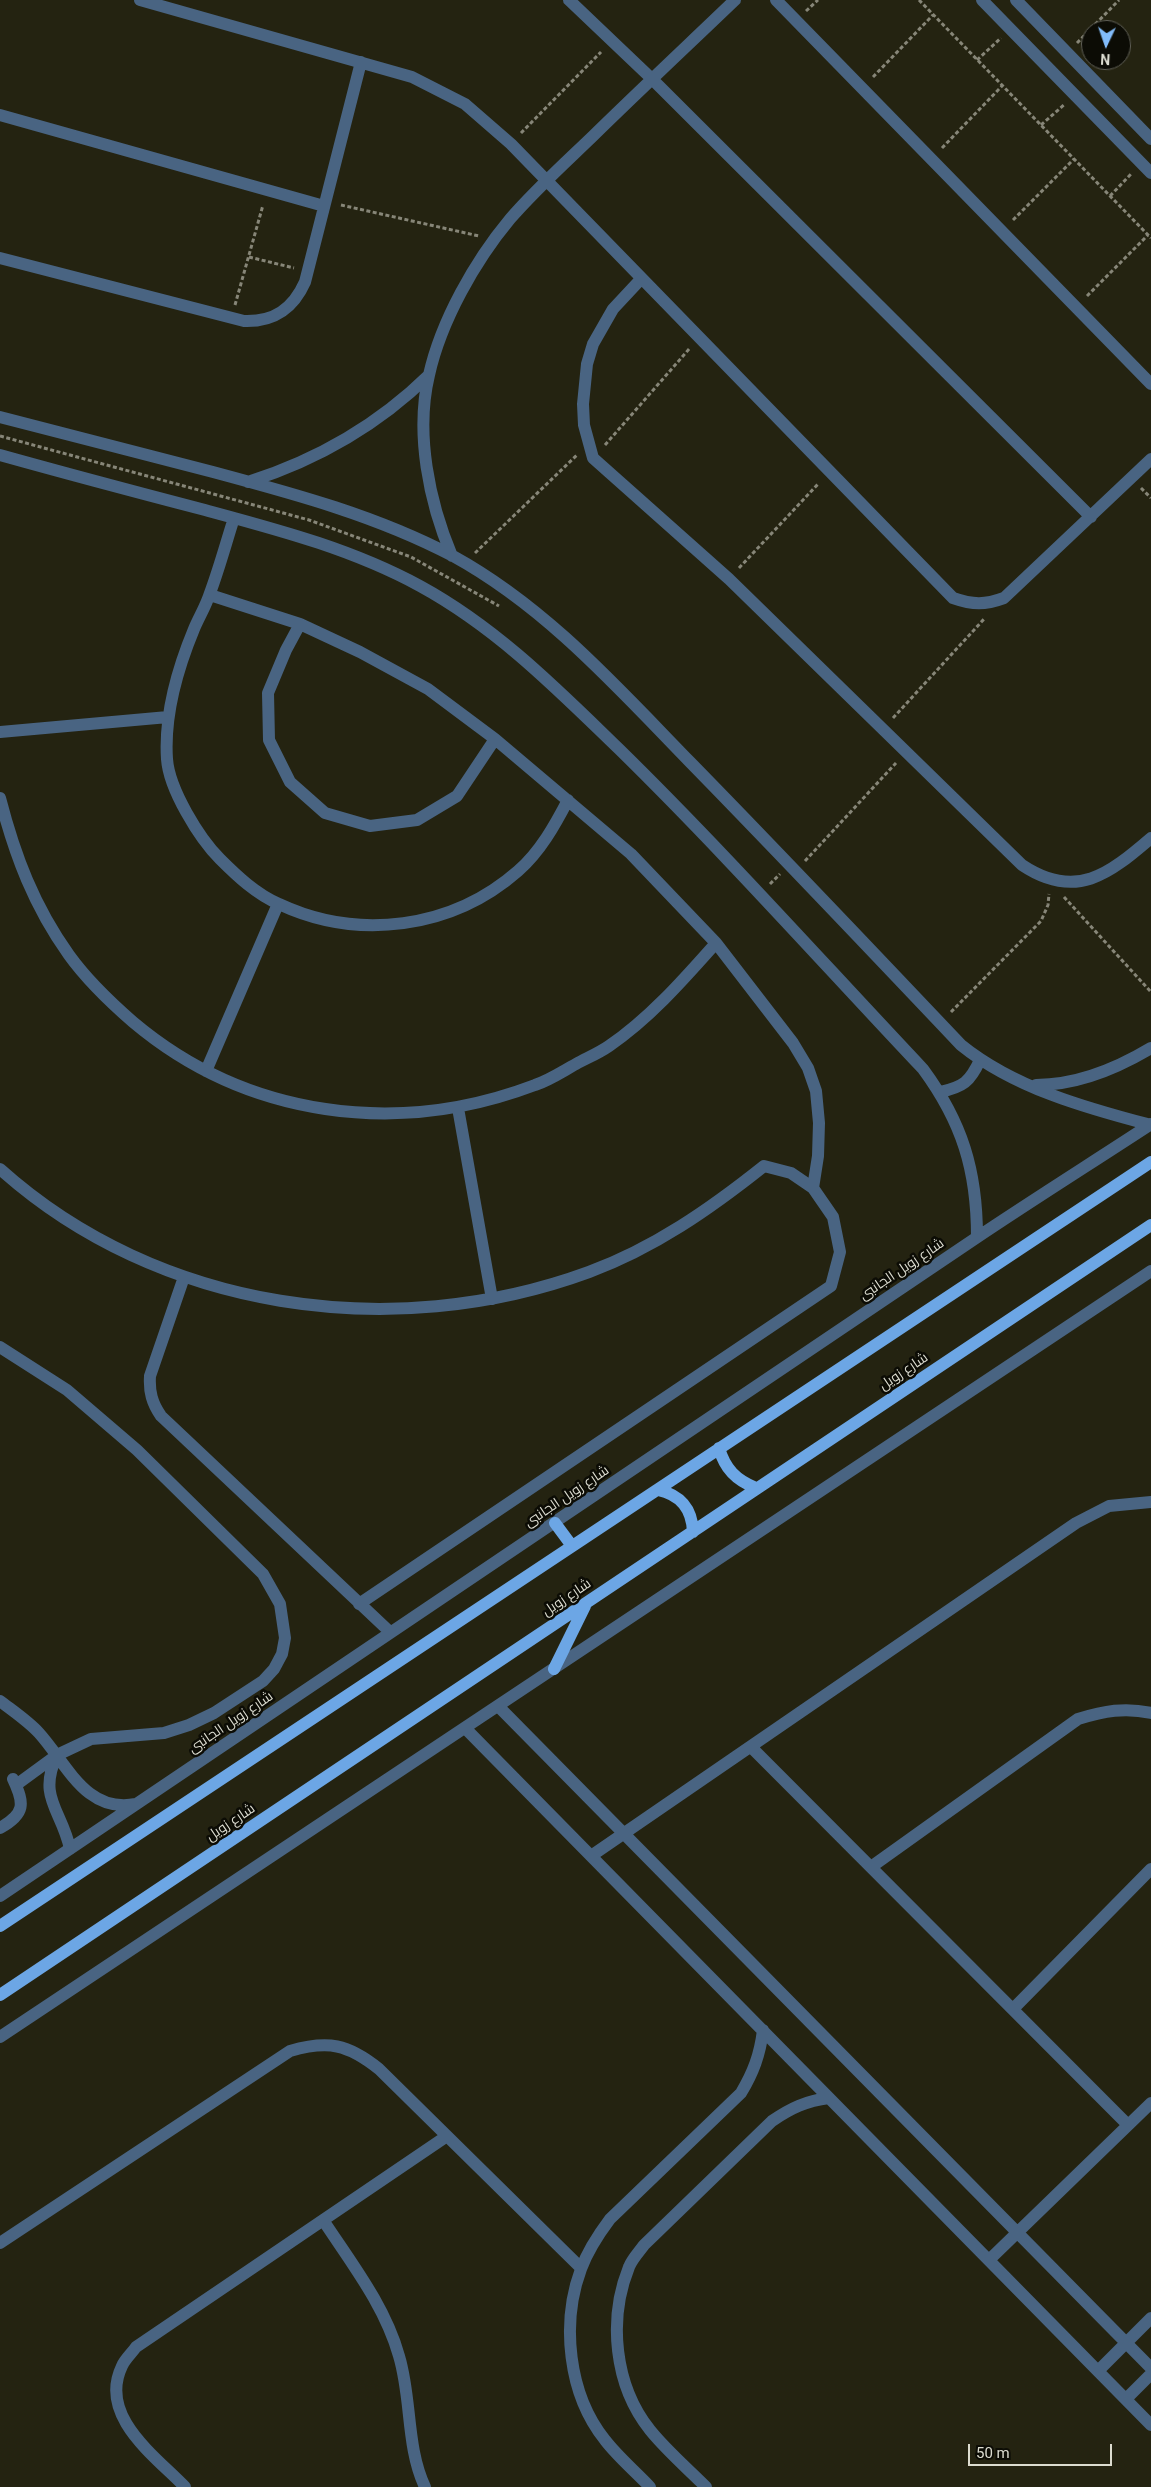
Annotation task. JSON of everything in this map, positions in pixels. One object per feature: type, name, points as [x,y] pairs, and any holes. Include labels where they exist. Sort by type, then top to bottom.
[{"type":"main road","points":[[0,1926],[1151,1162]]},
{"type":"main road","name":"شارع زويل","points":[[0,1995],[1151,1225]]},
{"type":"main road","points":[[719,1448],[728,1470],[741,1481],[756,1488]]},
{"type":"main road","points":[[658,1490],[672,1494],[684,1504],[690,1512],[694,1532]]},
{"type":"main road","points":[[555,1523],[572,1546]]},
{"type":"main road","points":[[554,1669],[586,1604]]},
{"type":"street","points":[[140,0],[412,77],[449,94],[465,104],[511,144],[953,598],[970,604],[988,604],[1004,598],[1091,518],[1151,459]]},
{"type":"street","points":[[569,0],[652,79],[1091,518]]},
{"type":"street","points":[[452,556],[442,532],[428,480],[424,427],[428,375],[460,294],[494,239],[546,182],[735,0]]},
{"type":"street","points":[[776,0],[1151,384]]},
{"type":"street","points":[[982,0],[1147,168]]},
{"type":"street","points":[[1016,0],[1151,139]]},
{"type":"street","points":[[0,258],[232,318],[258,322],[272,318],[284,311],[300,292],[308,271],[361,62]]},
{"type":"street","points":[[0,115],[267,190],[325,204]]},
{"type":"street","points":[[641,279],[613,309],[602,326],[587,364],[583,404],[589,445],[593,458],[729,579],[1022,865],[1047,879],[1062,882],[1093,880],[1120,865],[1151,838]]},
{"type":"street","points":[[248,482],[293,466],[336,446],[376,421],[428,375]]},
{"type":"street","points":[[0,417],[262,485],[364,515],[465,563],[552,625],[608,678],[793,867],[940,1023],[980,1060],[1026,1085],[1151,1125]]},
{"type":"street","points":[[0,455],[298,535],[361,558],[421,586],[477,622],[530,663],[656,785],[923,1068],[940,1092],[954,1119],[965,1147],[973,1177],[977,1206],[977,1237]]},
{"type":"street","points":[[234,518],[210,595],[177,672],[168,717],[167,761],[182,805],[206,845],[239,878],[278,904],[327,921],[378,926],[429,919],[477,900],[519,870],[552,831],[568,800]]},
{"type":"street","points":[[210,595],[300,624],[360,652],[428,689],[495,739],[631,854],[716,943],[793,1043],[808,1068],[816,1091],[819,1123],[818,1156],[813,1188]]},
{"type":"street","points":[[300,624],[286,650],[268,693],[269,740],[290,782],[325,813],[370,826],[417,820],[457,796],[495,739]]},
{"type":"street","points":[[0,732],[168,717]]},
{"type":"street","points":[[0,798],[14,850],[37,905],[70,956],[109,1001],[154,1040],[206,1071],[253,1092],[303,1106],[354,1113],[406,1114],[458,1108],[537,1085],[609,1046],[672,992],[716,943]]},
{"type":"street","points":[[206,1071],[278,904]]},
{"type":"street","points":[[1026,1085],[1056,1085],[1095,1075],[1151,1048]]},
{"type":"street","points":[[940,1092],[958,1088],[972,1077],[980,1060]]},
{"type":"street","points":[[458,1108],[492,1299]]},
{"type":"street","name":"شارع زويل الجانبى","points":[[0,1896],[141,1803],[390,1632],[555,1523],[977,1237],[1151,1125]]},
{"type":"street","points":[[0,1169],[24,1191],[101,1240],[184,1277],[259,1298],[336,1309],[415,1309],[492,1299],[574,1276],[637,1250],[682,1226],[724,1198],[764,1166],[790,1173],[813,1188],[833,1217],[840,1252],[831,1286],[359,1604]]},
{"type":"street","points":[[0,2037],[1151,1271]]},
{"type":"street","points":[[184,1277],[150,1376],[149,1391],[153,1404],[161,1416],[390,1632]]},
{"type":"street","points":[[0,1347],[67,1390],[137,1450],[263,1574],[273,1588],[284,1620],[285,1638],[282,1654],[274,1669],[263,1681],[214,1713],[164,1733],[91,1739],[57,1756],[15,1782],[21,1795],[20,1811],[12,1821],[0,1828]]},
{"type":"street","points":[[591,1856],[1076,1523],[1109,1506],[1151,1502]]},
{"type":"street","points":[[0,1701],[38,1732],[93,1798],[108,1805],[124,1806],[141,1803]]},
{"type":"street","points":[[498,1706],[1151,2368]]},
{"type":"street","points":[[871,1867],[1078,1719],[1106,1710],[1135,1709],[1151,1713]]},
{"type":"street","points":[[465,1728],[1151,2425]]},
{"type":"street","points":[[751,1747],[1128,2125]]},
{"type":"street","points":[[57,1756],[48,1780],[49,1791],[52,1805],[67,1834],[70,1849]]},
{"type":"street","points":[[1013,2009],[1151,1869]]},
{"type":"street","points":[[650,2487],[604,2439],[584,2405],[573,2367],[570,2328],[575,2289],[581,2268],[594,2241],[610,2220],[741,2094],[752,2074],[760,2053],[762,2030]]},
{"type":"street","points":[[0,2243],[290,2051],[313,2044],[338,2045],[360,2054],[379,2069],[581,2268]]},
{"type":"street","points":[[706,2487],[650,2429],[630,2396],[619,2360],[616,2322],[629,2264],[644,2245],[772,2121],[789,2109],[808,2101],[829,2098]]},
{"type":"street","points":[[989,2260],[1151,2103]]},
{"type":"street","points":[[185,2487],[128,2430],[118,2409],[116,2387],[122,2365],[136,2347],[447,2136]]},
{"type":"street","points":[[324,2220],[384,2312],[400,2357],[409,2403],[415,2454],[424,2486]]},
{"type":"street","points":[[1098,2371],[1151,2318]]},
{"type":"street","points":[[1126,2399],[1151,2374]]},
{"type":"path","points":[[919,0],[1149,236],[1076,307]]},
{"type":"path","points":[[1067,53],[1119,0]]},
{"type":"path","points":[[862,88],[933,15]]},
{"type":"path","points":[[977,60],[1011,29]]},
{"type":"path","points":[[511,144],[612,41]]},
{"type":"path","points":[[931,159],[1002,86]]},
{"type":"path","points":[[1041,125],[1075,95]]},
{"type":"path","points":[[1002,231],[1074,159]]},
{"type":"path","points":[[1110,196],[1147,168]]},
{"type":"path","points":[[232,318],[267,190]]},
{"type":"path","points":[[325,204],[494,239]]},
{"type":"path","points":[[249,257],[308,271]]},
{"type":"path","points":[[593,458],[699,338]]},
{"type":"path","points":[[16,460],[25,423]]},
{"type":"path","points":[[443,600],[465,563],[589,445]]},
{"type":"path","points":[[729,579],[829,472]]},
{"type":"path","points":[[249,522],[262,485]]},
{"type":"path","points":[[882,730],[1004,598]]},
{"type":"path","points":[[759,895],[772,882],[793,867],[906,753]]},
{"type":"path","points":[[766,875],[772,882]]},
{"type":"path","points":[[1047,879],[1151,992]]},
{"type":"path","points":[[940,1023],[1041,921],[1048,905],[1047,879]]}]
